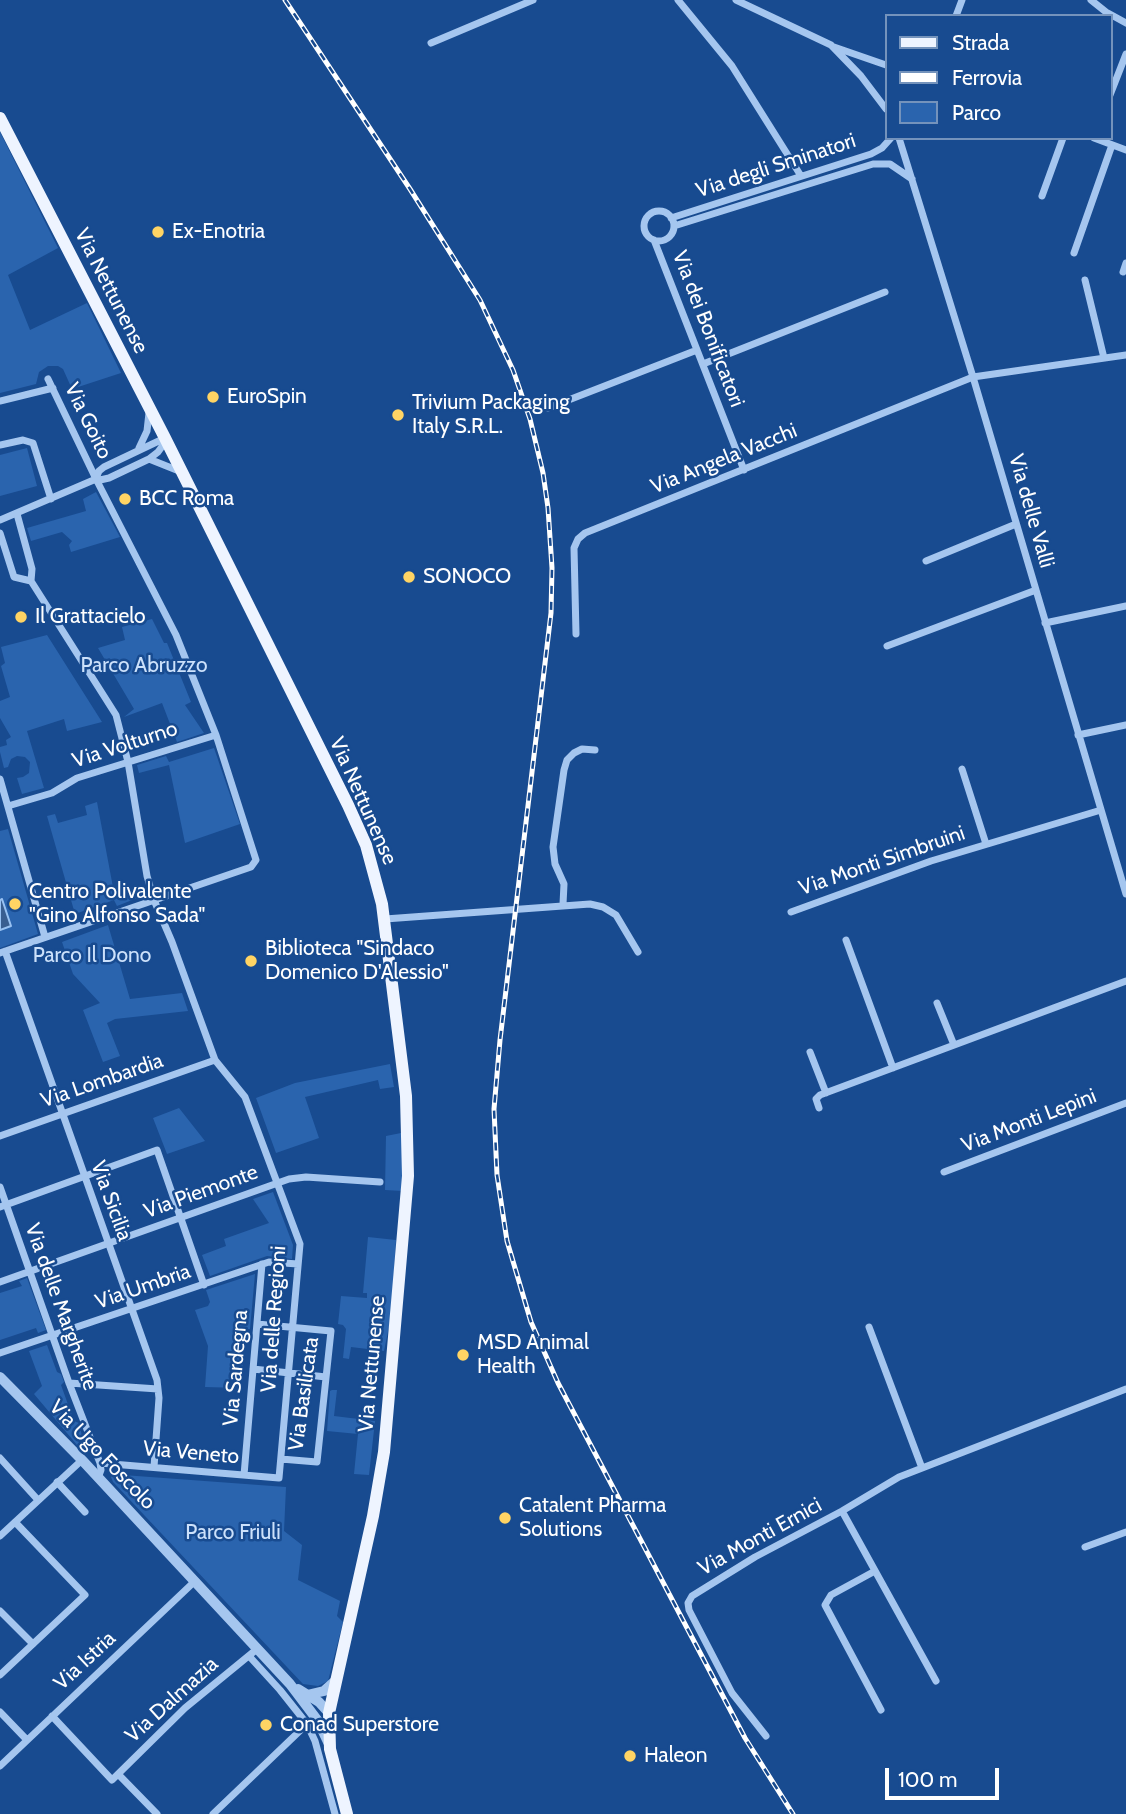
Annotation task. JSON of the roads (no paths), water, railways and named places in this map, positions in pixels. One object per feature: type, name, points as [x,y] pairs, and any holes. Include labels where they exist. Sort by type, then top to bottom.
[{"type":"main road","name":"Via Nettunense","points":[[0,118],[165,439],[360,830],[375,873],[385,919],[406,1096],[408,1176],[384,1452],[365,1553],[329,1713],[330,1749],[347,1814]]},
{"type":"street","points":[[431,43],[533,0]]},
{"type":"street","points":[[678,0],[738,75],[801,176]]},
{"type":"street","points":[[736,0],[831,46],[884,64]]},
{"type":"street","points":[[1091,0],[1110,14]]},
{"type":"street","points":[[831,46],[861,76],[884,106]]},
{"type":"street","points":[[1112,90],[1126,54]]},
{"type":"street","name":"Via degli Sminatori","points":[[673,222],[668,214],[659,211],[649,215],[645,224],[646,234],[654,240],[667,238],[673,222],[871,154],[889,140],[903,151]]},
{"type":"street","name":"Via delle Valli","points":[[900,140],[1126,894]]},
{"type":"street","points":[[1042,196],[1062,140]]},
{"type":"street","points":[[1099,140],[1126,150]]},
{"type":"street","points":[[1074,253],[1112,145]]},
{"type":"street","points":[[903,151],[890,164],[912,179]]},
{"type":"street","name":"Via degli Sminatori","points":[[673,222],[871,164],[890,164]]},
{"type":"street","name":"Via dei Bonificatori","points":[[654,240],[744,470]]},
{"type":"street","points":[[1123,272],[1126,263]]},
{"type":"street","points":[[1085,280],[1104,358]]},
{"type":"street","points":[[703,364],[885,292]]},
{"type":"street","points":[[548,408],[697,350]]},
{"type":"street","name":"Via Angela Vacchi","points":[[576,634],[574,551],[580,537],[973,377],[1126,355]]},
{"type":"street","name":"Via Goito","points":[[48,379],[176,635],[216,735],[256,859],[251,867],[154,900]]},
{"type":"street","points":[[0,401],[53,388]]},
{"type":"street","points":[[139,448],[147,431],[149,408]]},
{"type":"street","points":[[96,479],[100,469],[139,448],[165,439]]},
{"type":"street","points":[[0,520],[96,479],[100,481],[109,478],[149,459],[158,452],[165,439]]},
{"type":"street","points":[[0,445],[23,440],[33,443],[51,499]]},
{"type":"street","points":[[149,459],[179,471]]},
{"type":"street","points":[[0,533],[14,577],[31,581],[32,569],[17,514]]},
{"type":"street","points":[[926,561],[1016,524]]},
{"type":"street","name":"Via delle Regioni","points":[[31,581],[112,708],[128,762],[147,876],[154,900],[215,1060],[245,1097],[299,1238],[279,1478]]},
{"type":"street","points":[[887,646],[1036,590]]},
{"type":"street","points":[[1045,623],[1126,607]]},
{"type":"street","points":[[1078,735],[1126,725]]},
{"type":"street","name":"Via Volturno","points":[[8,806],[52,793],[77,778],[216,735]]},
{"type":"street","points":[[563,904],[564,882],[555,864],[553,848],[565,766],[570,756],[577,751],[595,750]]},
{"type":"street","name":"Via Monti Simbruini","points":[[962,769],[986,844]]},
{"type":"street","points":[[0,779],[45,937]]},
{"type":"street","name":"Via Monti Simbruini","points":[[791,912],[931,861],[1101,810]]},
{"type":"street","points":[[2,952],[154,900]]},
{"type":"street","points":[[385,919],[590,904],[611,911],[623,924],[638,952]]},
{"type":"street","points":[[846,940],[892,1068]]},
{"type":"street","name":"Via Sicilia","points":[[2,952],[158,1389],[154,1467]]},
{"type":"street","points":[[819,1108],[816,1099],[826,1093],[1126,981]]},
{"type":"street","points":[[937,1003],[954,1045]]},
{"type":"street","points":[[810,1052],[826,1093]]},
{"type":"street","name":"Via Lombardia","points":[[0,1136],[215,1060]]},
{"type":"street","name":"Via Monti Lepini","points":[[944,1172],[1126,1103]]},
{"type":"street","points":[[3,1206],[157,1150],[204,1285]]},
{"type":"street","name":"Via Piemonte","points":[[0,1282],[278,1182],[303,1177],[380,1182]]},
{"type":"street","name":"Via delle Margherite","points":[[0,1187],[3,1206],[100,1463],[99,1478]]},
{"type":"street","name":"Via Umbria","points":[[0,1353],[262,1264],[298,1264]]},
{"type":"street","name":"Via Sardegna","points":[[244,1475],[262,1264]]},
{"type":"street","name":"Via Basilicata","points":[[257,1324],[331,1331],[317,1462],[281,1459]]},
{"type":"street","points":[[870,1326],[922,1468]]},
{"type":"street","points":[[253,1369],[326,1377]]},
{"type":"street","name":"Via Ugo Foscolo","points":[[0,1378],[99,1478],[194,1582],[253,1653],[290,1684],[325,1732],[330,1749]]},
{"type":"street","points":[[69,1383],[158,1389]]},
{"type":"street","name":"Via Monti Ernici","points":[[766,1735],[732,1693],[689,1610],[688,1601],[694,1594],[842,1511],[881,1486],[1126,1389]]},
{"type":"street","points":[[0,1458],[38,1500]]},
{"type":"street","points":[[0,1536],[82,1460]]},
{"type":"street","name":"Via Veneto","points":[[100,1463],[279,1478]]},
{"type":"street","points":[[57,1482],[85,1512]]},
{"type":"street","name":"Via Monti Ernici","points":[[842,1511],[936,1681]]},
{"type":"street","points":[[0,1675],[85,1595],[15,1522]]},
{"type":"street","points":[[1085,1547],[1126,1532]]},
{"type":"street","points":[[874,1571],[831,1595],[825,1605],[881,1710]]},
{"type":"street","name":"Via Istria","points":[[0,1766],[194,1582]]},
{"type":"street","points":[[0,1611],[33,1644]]},
{"type":"street","points":[[253,1653],[303,1702],[307,1724],[315,1741],[335,1814]]},
{"type":"street","name":"Via Dalmazia","points":[[115,1777],[185,1708],[253,1653]]},
{"type":"street","points":[[303,1702],[324,1691],[334,1682]]},
{"type":"street","name":"Via Ugo Foscolo","points":[[303,1702],[319,1702],[329,1713]]},
{"type":"street","points":[[0,1712],[27,1740]]},
{"type":"street","points":[[52,1716],[157,1814]]},
{"type":"street","points":[[213,1814],[307,1724]]},
{"type":"railway","points":[[285,0],[480,300],[513,370],[530,419],[548,508],[552,568],[551,613],[494,1109],[497,1175],[507,1241],[531,1322],[558,1383],[745,1738],[793,1814]]},
{"type":"place","name":"Ex-Enotria","points":[[158,232]]},
{"type":"place","name":"EuroSpin","points":[[213,397]]},
{"type":"place","name":"Trivium Packaging Italy S.R.L.","points":[[398,415]]},
{"type":"place","name":"BCC Roma","points":[[125,499]]},
{"type":"place","name":"SONOCO","points":[[409,577]]},
{"type":"place","name":"Il Grattacielo","points":[[21,617]]},
{"type":"place","name":"Centro Polivalente \"Gino Alfonso Sada\"","points":[[15,904]]},
{"type":"place","name":"Biblioteca \"Sindaco Domenico D'Alessio\"","points":[[251,961]]},
{"type":"place","name":"MSD Animal Health","points":[[463,1355]]},
{"type":"place","name":"Catalent Pharma Solutions","points":[[505,1518]]},
{"type":"place","name":"Conad Superstore","points":[[266,1725]]},
{"type":"place","name":"Haleon","points":[[630,1756]]},
{"type":"park label","name":"Parco Abruzzo","points":[[144,666]]},
{"type":"park label","name":"Parco Il Dono","points":[[92,956]]},
{"type":"park label","name":"Parco Friuli","points":[[233,1533]]}]
